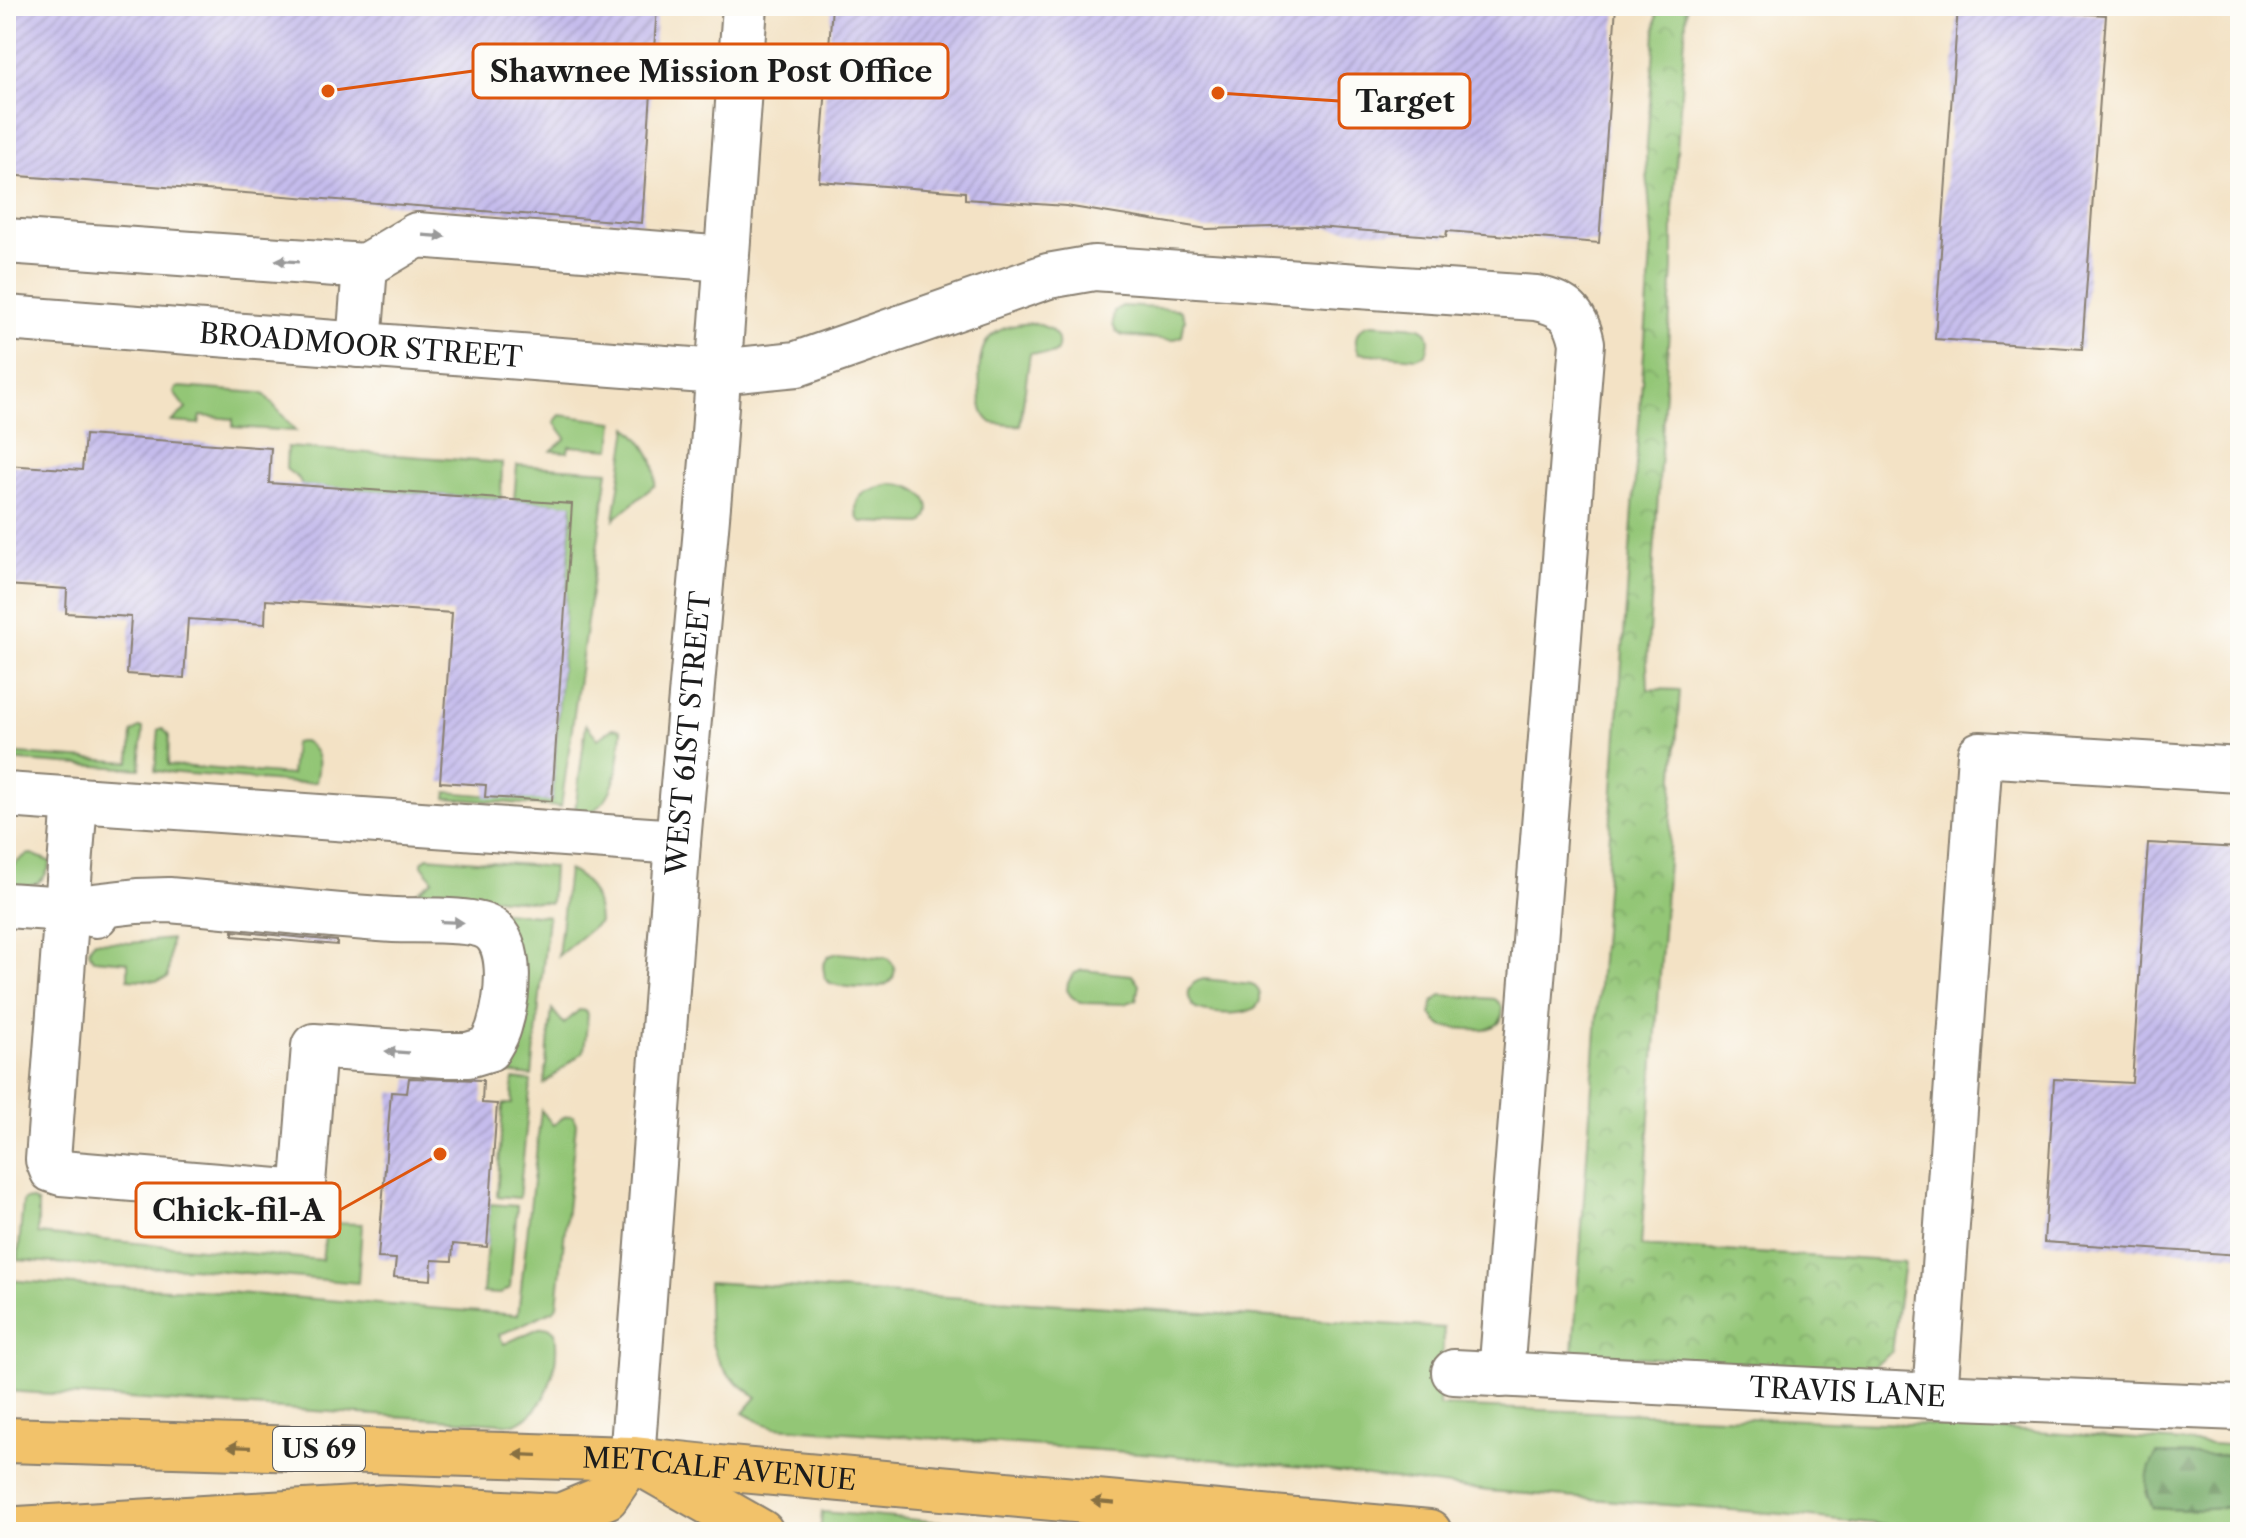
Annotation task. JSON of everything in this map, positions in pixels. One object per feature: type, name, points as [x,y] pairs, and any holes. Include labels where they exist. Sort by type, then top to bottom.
[{"type":"highway","name":"METCALF AVENUE","points":[[6,1440],[632,1459],[1429,1532]]},
{"type":"highway","points":[[12,1528],[389,1507],[560,1516],[606,1497],[632,1459],[761,1532]]},
{"type":"highway","points":[[12,1528],[63,1532]]},
{"type":"street","name":"WEST 61ST STREET","points":[[632,1459],[745,6]]},
{"type":"street","points":[[6,241],[365,266],[417,235],[726,259]]},
{"type":"street","points":[[359,345],[365,266]]},
{"type":"street","name":"BROADMOOR STREET","points":[[6,318],[718,372],[797,364],[1048,276],[1094,268],[1536,298],[1559,304],[1576,322],[1582,343],[1501,1375]]},
{"type":"street","points":[[1935,1396],[1980,754],[2240,770]]},
{"type":"street","points":[[6,795],[678,842]]},
{"type":"street","points":[[6,905],[67,909],[169,900],[394,920],[475,923],[490,929],[502,942],[506,959],[506,989],[499,1029],[488,1049],[468,1055],[444,1055],[314,1046],[303,1183],[299,1189],[290,1192],[52,1170],[48,1160],[67,909],[75,800]]},
{"type":"street","name":"TRAVIS LANE","points":[[1454,1372],[2240,1408]]},
{"type":"green space","points":[[1657,6],[1687,6],[1647,663],[1648,689],[1680,690],[1641,1246],[1904,1262],[1892,1352],[1868,1371],[1573,1353],[1652,240],[1646,158]]},
{"type":"green space","points":[[1122,306],[1181,311],[1185,319],[1182,336],[1173,340],[1123,336],[1113,323],[1114,312]]},
{"type":"green space","points":[[1034,323],[1053,332],[1058,348],[1049,355],[1030,353],[1020,426],[992,423],[985,416],[981,403],[979,373],[983,349],[995,333]]},
{"type":"green space","points":[[1372,324],[1420,327],[1429,339],[1426,354],[1417,358],[1359,353],[1357,334],[1363,327]]},
{"type":"green space","points":[[180,387],[260,393],[296,431],[233,427],[233,419],[201,416],[199,424],[171,422],[186,409],[174,393]]},
{"type":"green space","points":[[560,415],[614,422],[611,449],[569,446],[568,452],[551,451],[566,438],[554,422]]},
{"type":"green space","points":[[628,427],[649,453],[655,485],[614,519]]},
{"type":"green space","points":[[287,447],[502,463],[501,499],[302,486],[299,479],[286,469]]},
{"type":"green space","points":[[517,465],[608,471],[561,807],[446,798],[447,792],[552,801],[572,505],[514,500]]},
{"type":"green space","points":[[892,484],[909,487],[923,495],[929,508],[922,524],[862,522],[858,519],[857,503],[864,493]]},
{"type":"green space","points":[[586,724],[598,739],[613,728],[620,729],[619,760],[607,797],[588,814],[574,819]]},
{"type":"green space","points":[[143,728],[140,769],[6,760],[6,753],[130,762],[132,733]]},
{"type":"green space","points":[[159,729],[169,735],[168,765],[291,775],[294,743],[304,741],[314,749],[318,758],[316,782],[294,783],[155,771]]},
{"type":"green space","points":[[32,854],[51,862],[44,877],[34,884],[6,887],[6,871],[26,855]]},
{"type":"green space","points":[[427,857],[553,867],[551,903],[418,891],[433,880],[422,865]]},
{"type":"green space","points":[[568,870],[587,884],[597,905],[599,922],[558,956]]},
{"type":"green space","points":[[401,903],[548,916],[532,1076],[495,1069],[519,956]]},
{"type":"green space","points":[[171,939],[167,978],[157,981],[128,979],[128,962],[93,959],[89,952],[95,941],[130,943]]},
{"type":"green space","points":[[838,953],[887,958],[894,965],[894,974],[885,985],[876,987],[856,988],[830,983],[825,979],[823,966],[828,956]]},
{"type":"green space","points":[[1082,970],[1132,975],[1139,985],[1136,1000],[1124,1004],[1080,1003],[1067,990],[1073,974]]},
{"type":"green space","points":[[1204,979],[1252,984],[1259,991],[1260,1000],[1257,1006],[1242,1013],[1196,1009],[1189,991],[1194,983]]},
{"type":"green space","points":[[1441,995],[1495,999],[1502,1006],[1502,1016],[1499,1022],[1487,1029],[1444,1027],[1431,1014],[1433,1002]]},
{"type":"green space","points":[[552,1009],[564,1024],[579,1010],[588,1014],[584,1051],[544,1084]]},
{"type":"green space","points":[[513,1079],[531,1081],[519,1198],[497,1196],[503,1104],[512,1104]]},
{"type":"green space","points":[[541,1110],[553,1125],[570,1116],[576,1124],[557,1306],[499,1335],[504,1344],[539,1328],[549,1327],[555,1332],[556,1358],[549,1385],[536,1408],[515,1424],[6,1391],[6,1280],[200,1290],[518,1315]]},
{"type":"green space","points":[[26,1199],[38,1204],[38,1234],[322,1260],[329,1223],[362,1224],[358,1283],[191,1268],[107,1267],[18,1260],[23,1201]]},
{"type":"green space","points":[[490,1204],[517,1206],[510,1288],[500,1294],[483,1293]]},
{"type":"green space","points":[[708,1282],[1444,1328],[1439,1406],[1935,1425],[2240,1446],[2240,1456],[2157,1454],[2146,1492],[2153,1508],[2197,1510],[2240,1506],[2240,1532],[1957,1532],[1781,1514],[1489,1491],[1313,1469],[1154,1454],[775,1427],[743,1413],[757,1397],[727,1373],[715,1352],[709,1329]]},
{"type":"green space","points":[[2157,1454],[2240,1456],[2240,1506],[2196,1510],[2153,1508],[2147,1480]]},
{"type":"green space","points":[[822,1512],[1063,1532],[820,1532]]},
{"type":"building","points":[[6,6],[657,6],[642,223],[6,175]]},
{"type":"building","points":[[832,6],[1616,6],[1599,243],[1447,231],[1446,237],[1303,226],[1207,229],[1066,206],[965,199],[965,192],[819,181]]},
{"type":"building","points":[[1958,6],[2106,15],[2082,349],[1935,339]]},
{"type":"building","points":[[85,435],[271,448],[269,483],[572,504],[552,801],[485,797],[486,785],[440,782],[452,613],[266,600],[265,624],[188,619],[184,678],[127,674],[131,617],[66,613],[67,589],[6,585],[6,465],[82,470]]},
{"type":"building","points":[[2148,843],[2240,848],[2240,1255],[2044,1242],[2054,1079],[2132,1083]]},
{"type":"building","points":[[233,931],[337,941],[337,945],[233,936]]},
{"type":"building","points":[[409,1078],[483,1080],[482,1103],[497,1104],[487,1247],[453,1244],[452,1261],[432,1260],[431,1280],[394,1277],[396,1259],[378,1258],[391,1092],[407,1093]]},
{"type":"place","name":"Shawnee Mission Post Office","points":[[328,91]]},
{"type":"place","name":"Target","points":[[1218,93]]},
{"type":"place","name":"Chick-fil-A","points":[[440,1154]]}]
